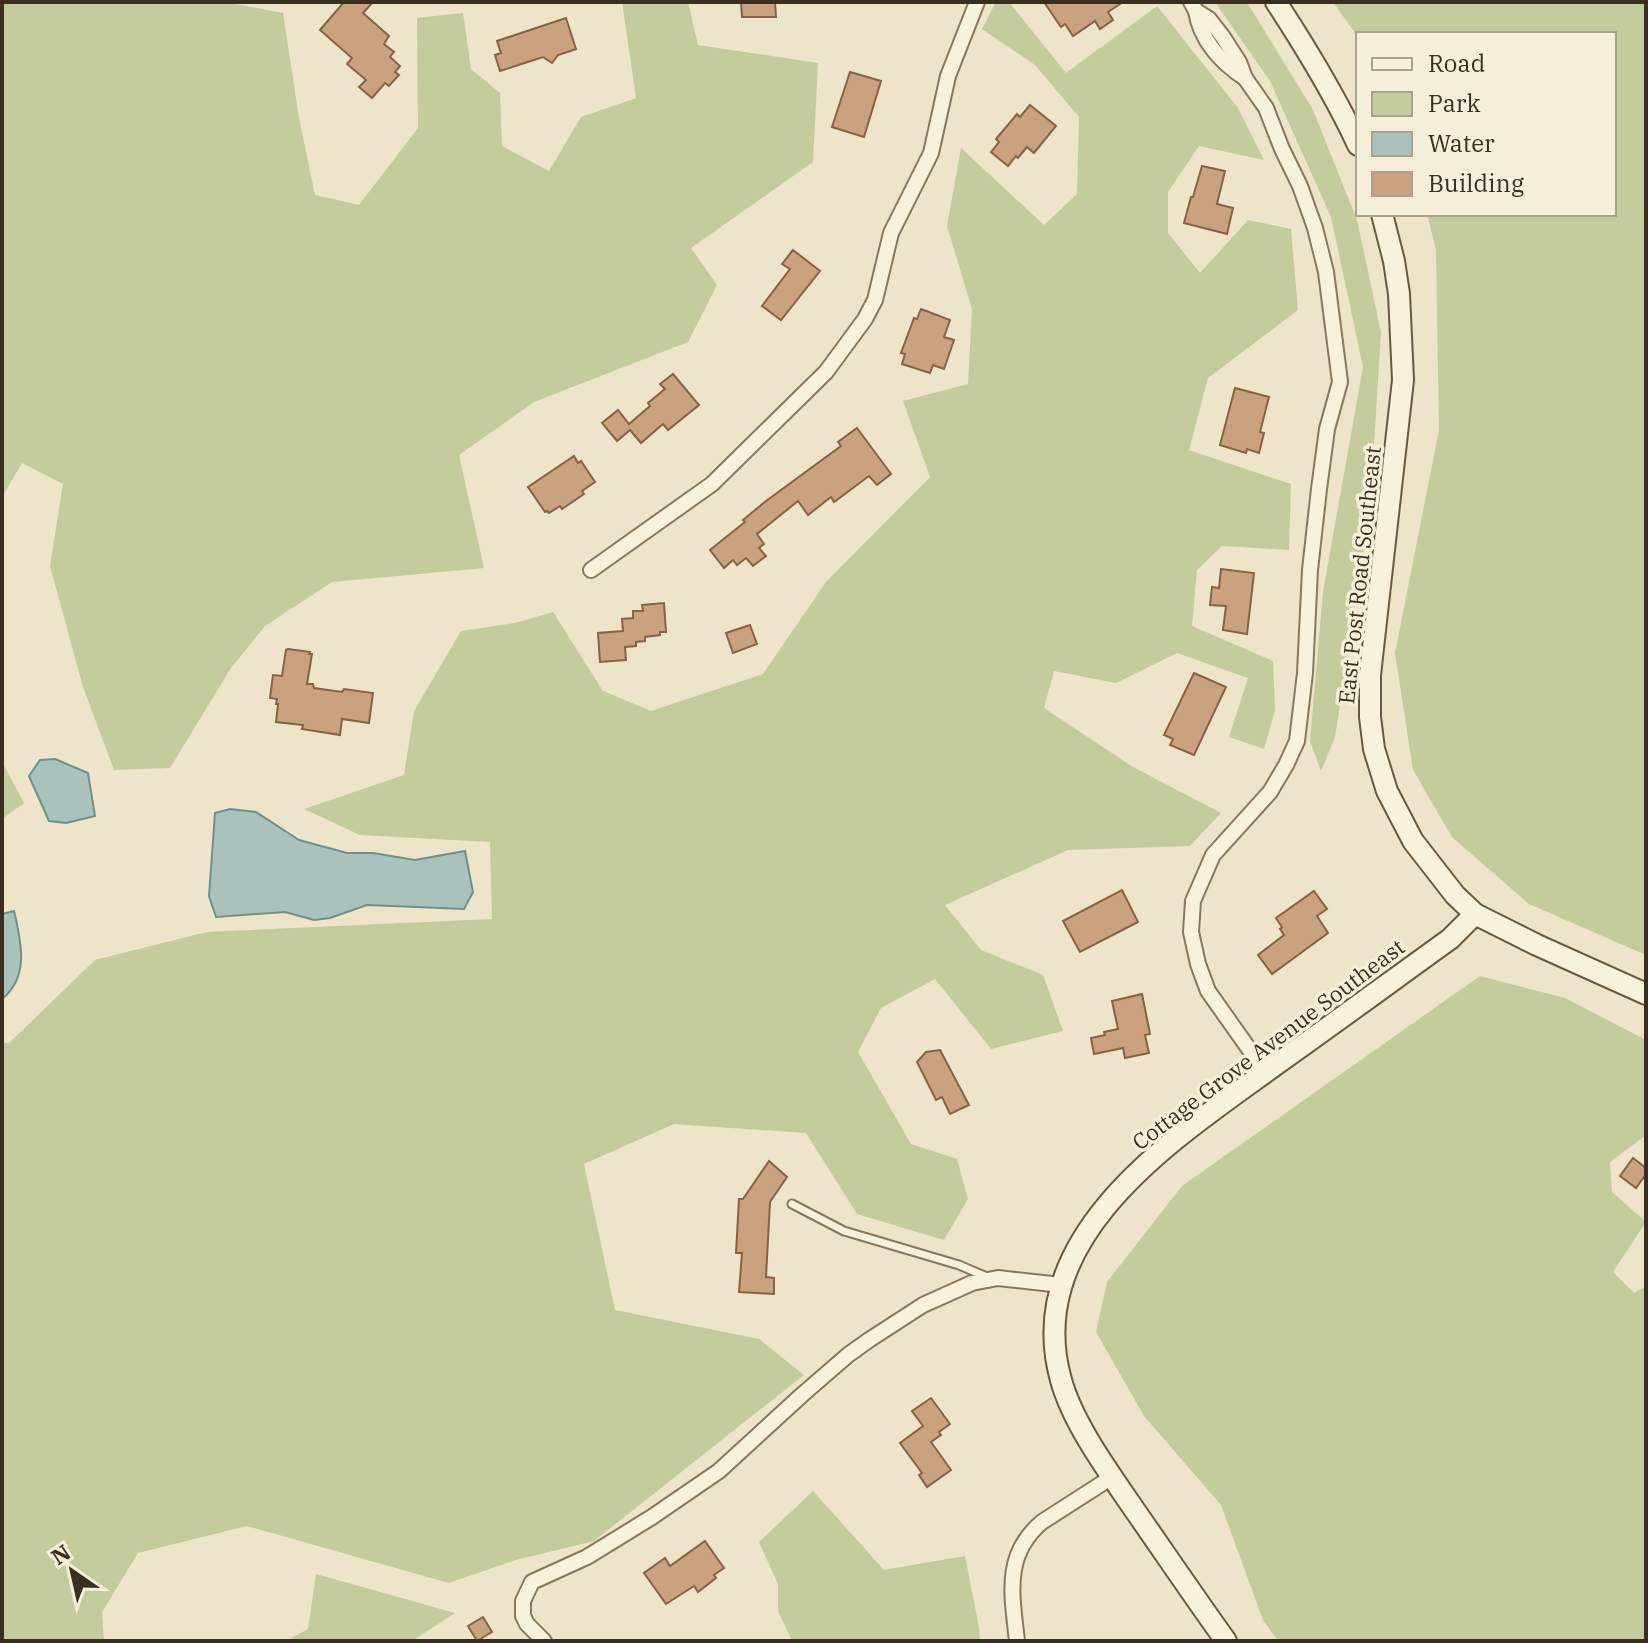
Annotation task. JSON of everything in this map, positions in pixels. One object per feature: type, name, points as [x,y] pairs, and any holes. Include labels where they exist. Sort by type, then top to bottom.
[{"type":"main road","points":[[1276,2],[1314,61],[1356,141]]},
{"type":"main road","name":"East Post Road Southeast","points":[[1383,216],[1399,294],[1403,380],[1371,661],[1370,717],[1381,774],[1398,815],[1426,859],[1475,914],[1646,994]]},
{"type":"main road","name":"Cottage Grove Avenue Southeast","points":[[1226,1641],[1112,1477],[1077,1418],[1062,1383],[1053,1329],[1061,1285],[1092,1224],[1121,1189],[1159,1153],[1450,939],[1475,914]]},
{"type":"street","points":[[591,570],[712,484],[826,372],[865,319],[875,300],[891,233],[931,153],[948,76],[977,2]]},
{"type":"street","points":[[1193,6],[1205,37],[1231,69],[1245,78],[1266,108],[1300,186],[1326,272],[1340,382],[1327,429],[1319,489],[1297,741],[1270,792],[1213,855],[1193,901],[1191,932],[1208,991],[1266,1073]]},
{"type":"street","points":[[544,1641],[523,1616],[523,1601],[532,1582],[587,1557],[719,1471],[803,1394],[869,1340],[923,1305],[972,1283],[998,1278],[1061,1285]]},
{"type":"street","points":[[1017,1641],[1012,1591],[1018,1552],[1042,1522],[1112,1477]]},
{"type":"lane","points":[[792,1204],[844,1231],[959,1265],[993,1279]]},
{"type":"green space","points":[[2,2],[225,2],[283,13],[299,118],[315,195],[359,205],[418,128],[417,18],[463,13],[471,69],[500,93],[502,146],[549,171],[581,117],[636,98],[622,2],[688,2],[698,45],[818,63],[813,162],[691,248],[717,285],[688,342],[534,402],[459,455],[484,568],[332,582],[265,626],[231,668],[170,768],[114,770],[83,687],[50,566],[63,484],[22,463],[2,497]]},
{"type":"green space","points":[[996,2],[1009,2],[1066,73],[1157,6],[1238,108],[1264,160],[1199,146],[1168,192],[1168,233],[1200,273],[1248,220],[1291,229],[1298,310],[1208,378],[1189,450],[1291,484],[1289,550],[1222,546],[1197,570],[1192,626],[1273,661],[1275,710],[1264,749],[1229,737],[1248,678],[1177,653],[1116,683],[1054,671],[1044,708],[1133,767],[1221,813],[1190,846],[1068,850],[945,905],[981,950],[1043,975],[1063,1031],[991,1049],[935,979],[881,1008],[858,1052],[911,1144],[957,1159],[968,1199],[944,1240],[857,1214],[806,1133],[674,1124],[584,1164],[615,1310],[759,1339],[804,1375],[594,1541],[516,1560],[449,1583],[247,1526],[138,1553],[102,1612],[104,1641],[2,1641],[2,1042],[9,1043],[95,960],[207,932],[492,919],[490,842],[360,835],[304,809],[404,775],[414,711],[461,631],[515,623],[553,612],[603,691],[651,711],[763,674],[826,582],[930,477],[903,401],[968,384],[972,309],[947,226],[961,148],[1044,225],[1077,194],[1079,117],[1035,65],[982,29]]},
{"type":"green space","points":[[1215,2],[1247,2],[1313,110],[1357,220],[1381,332],[1370,510],[1335,737],[1321,771],[1310,741],[1323,592],[1363,367],[1331,217],[1270,81]]},
{"type":"green space","points":[[1333,2],[1646,2],[1646,955],[1529,904],[1452,837],[1413,770],[1395,653],[1439,430],[1436,250],[1428,216],[1616,216],[1616,32],[1356,34]]},
{"type":"green space","points":[[2,762],[24,803],[2,819]]},
{"type":"green space","points":[[1480,976],[1565,998],[1646,1040],[1646,1135],[1610,1162],[1612,1192],[1646,1222],[1613,1272],[1634,1293],[1646,1286],[1646,1641],[1278,1641],[1263,1620],[1221,1505],[1144,1416],[1096,1332],[1107,1282],[1182,1186]]},
{"type":"green space","points":[[813,1491],[884,1570],[965,1556],[980,1641],[792,1641],[778,1611],[778,1584],[759,1542]]},
{"type":"green space","points":[[316,1574],[455,1613],[412,1641],[286,1641],[308,1629]]},
{"type":"water","points":[[55,759],[88,773],[95,816],[66,823],[49,821],[29,776],[40,760]]},
{"type":"water","points":[[230,809],[256,812],[299,840],[347,853],[373,853],[415,860],[465,851],[473,892],[464,909],[367,905],[330,918],[314,920],[285,912],[216,917],[209,896],[215,813]]},
{"type":"water","points":[[14,911],[21,946],[20,969],[11,990],[2,999],[2,914]]},
{"type":"building","points":[[344,2],[373,2],[363,13],[389,36],[384,44],[394,52],[390,57],[400,66],[395,72],[399,75],[389,86],[385,83],[372,98],[359,87],[366,80],[347,64],[352,58],[320,30]]},
{"type":"building","points":[[741,2],[775,2],[776,17],[742,17]]},
{"type":"building","points":[[1044,2],[1123,2],[1108,12],[1113,20],[1100,29],[1095,21],[1073,36],[1065,24],[1061,27]]},
{"type":"building","points":[[566,18],[576,49],[558,55],[552,63],[543,57],[500,71],[495,55],[501,53],[497,41]]},
{"type":"building","points":[[850,72],[881,81],[864,137],[832,127]]},
{"type":"building","points":[[1030,105],[1056,126],[1034,153],[1027,147],[1008,166],[991,152],[999,142],[996,139],[1017,114],[1020,117]]},
{"type":"building","points":[[1202,166],[1225,171],[1217,204],[1233,208],[1227,234],[1184,223]]},
{"type":"building","points":[[793,250],[820,271],[781,320],[762,306],[790,269],[782,264]]},
{"type":"building","points":[[921,309],[950,320],[944,337],[954,340],[944,369],[933,365],[930,373],[902,364],[905,354],[901,353],[914,318],[917,319]]},
{"type":"building","points":[[673,374],[699,405],[668,430],[663,424],[641,443],[630,430],[617,441],[602,423],[618,410],[629,424],[665,389],[660,384]]},
{"type":"building","points":[[1235,388],[1269,397],[1260,432],[1264,433],[1259,453],[1247,449],[1246,453],[1220,445]]},
{"type":"building","points":[[857,428],[891,474],[877,485],[869,476],[834,502],[831,497],[808,515],[798,501],[757,534],[764,544],[759,548],[766,556],[753,566],[746,558],[737,565],[733,560],[724,568],[710,550],[766,501],[841,446],[838,442]]},
{"type":"building","points":[[574,456],[595,482],[562,509],[560,506],[549,513],[545,512],[528,487]]},
{"type":"building","points":[[1221,569],[1254,573],[1247,634],[1223,630],[1226,606],[1210,605],[1212,587],[1219,588]]},
{"type":"building","points":[[664,603],[666,632],[645,637],[645,641],[636,642],[636,646],[625,647],[626,660],[600,662],[598,633],[623,631],[622,619],[633,618],[633,611],[643,611],[642,605]]},
{"type":"building","points":[[750,625],[757,644],[733,653],[726,633]]},
{"type":"building","points":[[288,649],[312,654],[307,684],[313,684],[314,688],[373,693],[369,723],[342,719],[340,735],[302,729],[303,725],[276,722],[277,699],[270,698],[273,675],[282,676]]},
{"type":"building","points":[[1194,673],[1226,687],[1194,755],[1170,745],[1173,739],[1164,735]]},
{"type":"building","points":[[1122,890],[1138,922],[1080,952],[1063,921]]},
{"type":"building","points":[[1314,891],[1327,909],[1317,916],[1328,933],[1272,974],[1258,955],[1284,935],[1276,918]]},
{"type":"building","points":[[1142,994],[1150,1034],[1145,1035],[1149,1053],[1125,1058],[1123,1048],[1094,1054],[1091,1038],[1118,1029],[1112,1001]]},
{"type":"building","points":[[940,1050],[969,1105],[950,1114],[942,1097],[936,1100],[917,1062],[926,1052]]},
{"type":"building","points":[[1633,1158],[1646,1168],[1646,1174],[1636,1188],[1620,1176]]},
{"type":"building","points":[[769,1161],[787,1177],[770,1202],[766,1277],[774,1278],[774,1294],[739,1292],[742,1253],[736,1253],[739,1199],[743,1199]]},
{"type":"building","points":[[931,1398],[950,1424],[931,1442],[951,1470],[927,1487],[919,1475],[922,1473],[900,1443],[923,1426],[912,1411]]},
{"type":"building","points":[[705,1541],[724,1568],[698,1592],[694,1586],[666,1604],[644,1573],[665,1558],[670,1566]]},
{"type":"building","points":[[483,1617],[492,1632],[477,1641],[468,1626]]}]
